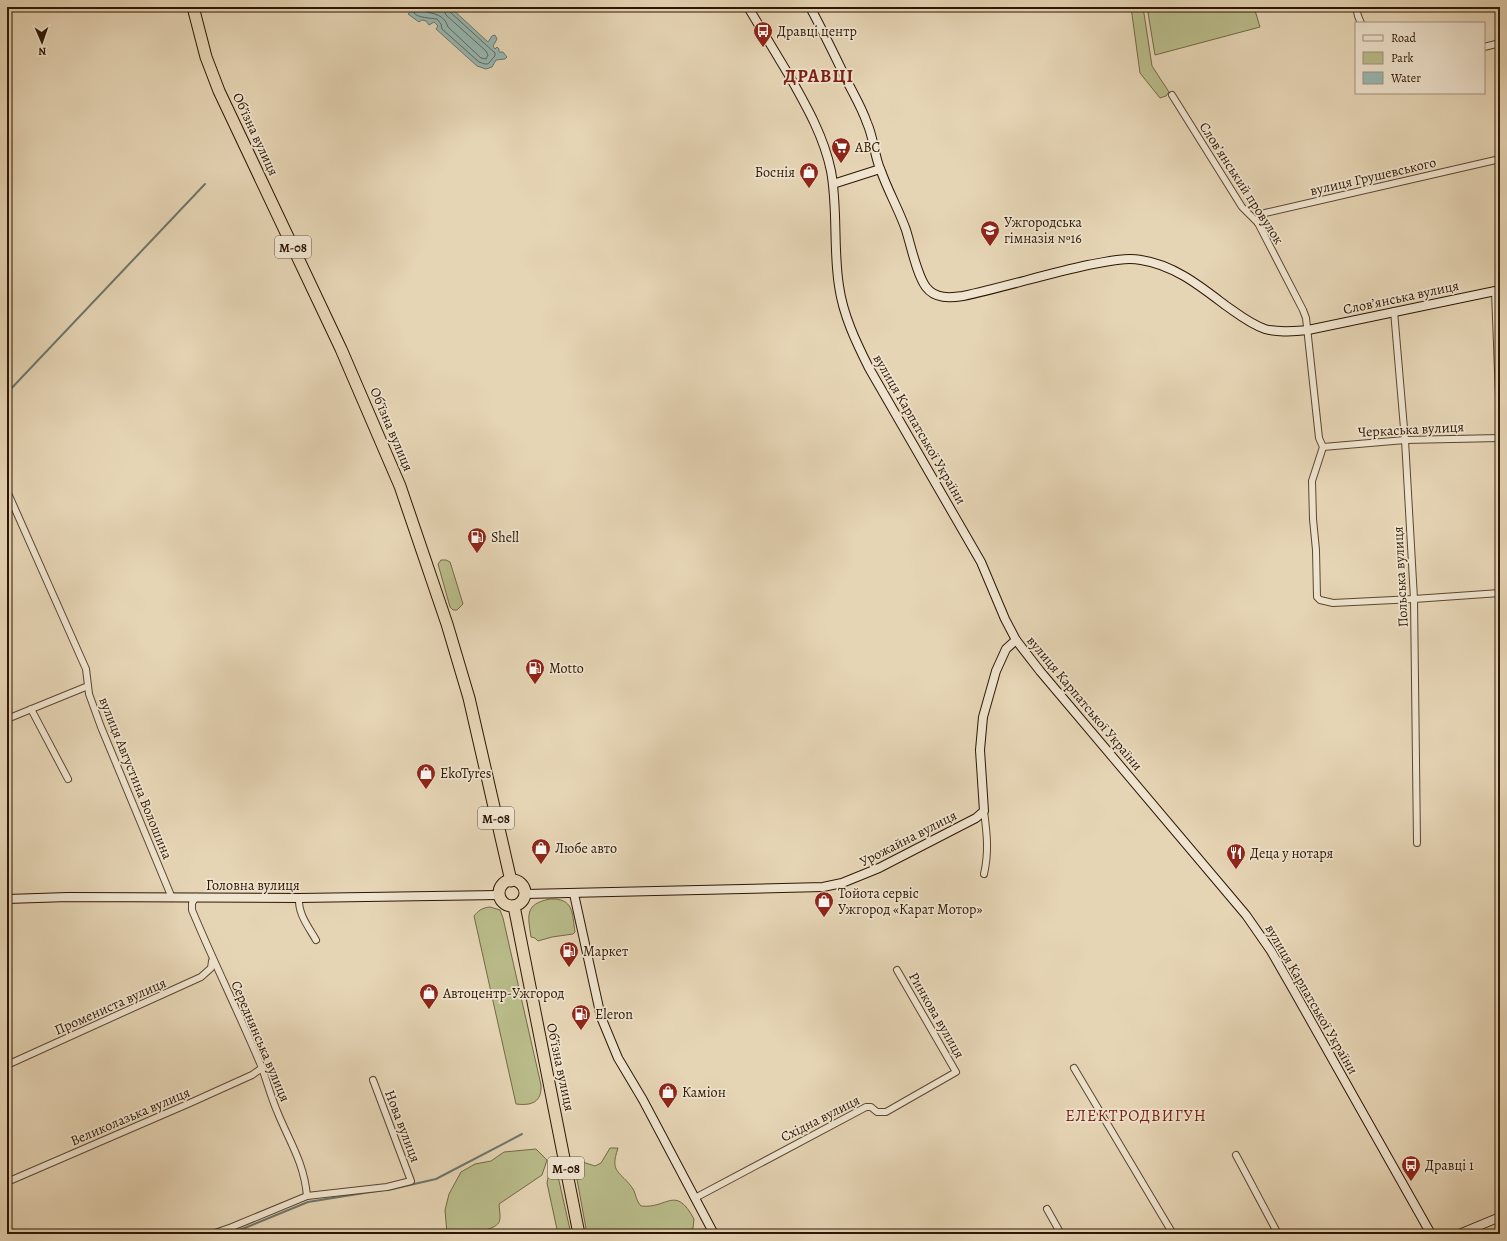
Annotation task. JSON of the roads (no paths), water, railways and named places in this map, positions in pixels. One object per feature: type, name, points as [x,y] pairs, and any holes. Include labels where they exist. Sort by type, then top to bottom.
[{"type":"highway","name":"Обʼїзна вулиця","points":[[194,7],[206,57],[219,91],[341,349],[400,486],[447,624],[469,698],[511,880]]},
{"type":"highway","points":[[511,880],[522,886],[525,894],[522,902],[514,906],[506,905],[500,899],[499,891],[503,884],[511,880]]},
{"type":"highway","name":"Обʼїзна вулиця","points":[[514,906],[579,1234]]},
{"type":"street","name":"вулиця Карпатської України","points":[[748,7],[804,103],[816,126],[826,154],[833,184],[838,286],[854,338],[886,399],[981,562],[998,604],[1016,640],[1040,672],[1200,860],[1255,928],[1271,951],[1431,1234]]},
{"type":"street","name":"Словʼянська вулиця","points":[[810,7],[868,123],[880,169],[905,228],[921,279],[932,293],[939,296],[954,297],[985,291],[1070,269],[1104,262],[1128,259],[1140,260],[1157,263],[1180,274],[1197,284],[1244,319],[1265,329],[1277,331],[1308,330],[1498,290]]},
{"type":"street","points":[[1356,7],[1361,22]]},
{"type":"street","points":[[1485,46],[1500,43]]},
{"type":"street","name":"Словʼянський провулок","points":[[1172,95],[1242,207],[1258,223],[1304,310],[1308,330],[1319,438],[1323,447]]},
{"type":"street","name":"вулиця Грушевського","points":[[1258,223],[1259,216],[1265,213],[1500,160]]},
{"type":"street","points":[[833,184],[880,169]]},
{"type":"street","points":[[1498,290],[1500,424]]},
{"type":"street","name":"Польська вулиця","points":[[1394,311],[1405,440],[1414,599],[1417,843]]},
{"type":"street","name":"Черкаська вулиця","points":[[1323,447],[1405,440],[1500,438]]},
{"type":"street","points":[[1323,447],[1312,481],[1317,597],[1320,600],[1333,603],[1500,593]]},
{"type":"street","name":"вулиця Августина Волошина","points":[[7,491],[86,669],[88,686],[101,727],[172,898]]},
{"type":"street","points":[[984,874],[988,858],[988,846],[986,837],[980,750],[983,717],[996,671],[1006,649],[1016,640]]},
{"type":"street","points":[[7,718],[88,686]]},
{"type":"street","points":[[31,709],[68,779]]},
{"type":"street","name":"Урожайна вулиця","points":[[574,894],[823,887],[842,883],[879,868],[976,818],[984,812]]},
{"type":"street","points":[[525,894],[574,894],[601,1017],[618,1058],[641,1096],[714,1234]]},
{"type":"street","name":"Головна вулиця","points":[[7,898],[68,896],[299,898],[499,895]]},
{"type":"street","name":"Середнянська вулиця","points":[[196,897],[192,903],[192,910],[212,959],[262,1068],[277,1111],[299,1159],[304,1172],[307,1196]]},
{"type":"street","points":[[299,898],[302,917],[316,940]]},
{"type":"street","name":"Промениста вулиця","points":[[7,1065],[201,977],[211,968],[212,959]]},
{"type":"street","name":"Ринкова вулиця","points":[[897,970],[956,1072]]},
{"type":"street","name":"Великолазька вулиця","points":[[7,1182],[190,1103],[252,1075],[262,1068]]},
{"type":"street","points":[[1074,1068],[1174,1234]]},
{"type":"street","name":"Східна вулиця","points":[[695,1198],[866,1108],[871,1107],[877,1112],[886,1112],[956,1072]]},
{"type":"street","name":"Нова вулиця","points":[[307,1196],[387,1187],[411,1181],[372,1080]]},
{"type":"street","points":[[1236,1156],[1278,1234]]},
{"type":"street","points":[[212,1234],[307,1196]]},
{"type":"street","points":[[1047,1209],[1061,1234]]},
{"type":"street","points":[[1459,1234],[1500,1217]]},
{"type":"water","points":[[415,7],[450,7],[488,42],[492,36],[495,35],[497,39],[493,46],[495,49],[497,47],[499,52],[503,52],[507,57],[505,59],[496,60],[492,67],[486,69],[477,66],[436,29],[438,26],[434,22],[429,25],[426,21],[422,20],[419,22],[408,14]]},
{"type":"waterway","points":[[7,393],[205,184]]},
{"type":"waterway","points":[[388,1190],[436,1179],[522,1134]]},
{"type":"waterway","points":[[230,1234],[308,1202],[383,1190]]},
{"type":"place","name":"Дравці центр","points":[[763,48]]},
{"type":"place","name":"ABC","points":[[841,164]]},
{"type":"place","name":"Боснія","points":[[809,189]]},
{"type":"place","name":"Ужгородська гімназія №16","points":[[990,247]]},
{"type":"place","name":"Shell","points":[[477,554]]},
{"type":"place","name":"Motto","points":[[535,685]]},
{"type":"place","name":"EkoTyres","points":[[426,790]]},
{"type":"place","name":"Любе авто","points":[[541,865]]},
{"type":"place","name":"Деца у нотаря","points":[[1236,870]]},
{"type":"place","name":"Тойота сервіс Ужгород «Карат Мотор»","points":[[824,918]]},
{"type":"place","name":"Маркет","points":[[569,968]]},
{"type":"place","name":"Автоцентр-Ужгород","points":[[429,1010]]},
{"type":"place","name":"Eleron","points":[[581,1031]]},
{"type":"place","name":"Каміон","points":[[668,1109]]},
{"type":"place","name":"Дравці 1","points":[[1411,1182]]},
{"type":"district","name":"ДРАВЦІ","points":[[819,76]]},
{"type":"district","name":"ЕЛЕКТРОДВИГУН","points":[[1136,1115]]}]
